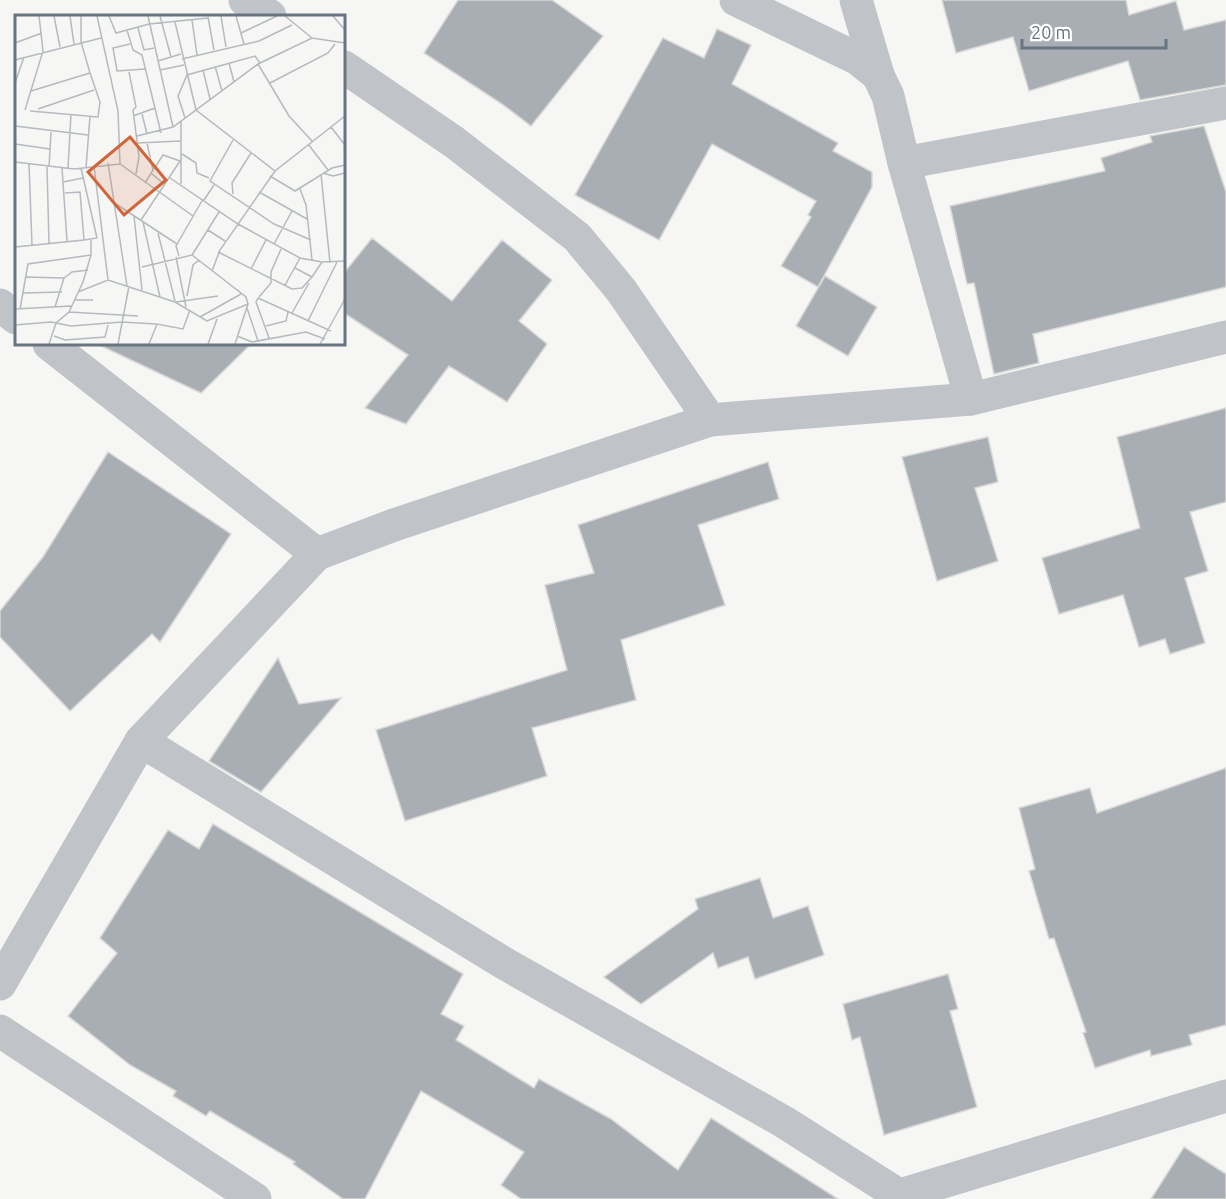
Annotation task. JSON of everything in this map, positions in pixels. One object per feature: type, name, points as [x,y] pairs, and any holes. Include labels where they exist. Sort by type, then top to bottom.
[{"type":"street","points":[[245,0],[268,15]]},
{"type":"street","points":[[736,0],[858,59],[878,75]]},
{"type":"street","points":[[856,0],[878,75],[888,96],[904,163],[971,399]]},
{"type":"street","points":[[345,68],[454,141],[577,237],[621,290],[710,420]]},
{"type":"street","points":[[904,163],[1226,103]]},
{"type":"street","points":[[0,305],[15,317]]},
{"type":"street","points":[[0,984],[141,741],[317,554],[394,525],[710,420],[971,399],[1226,337]]},
{"type":"street","points":[[50,345],[317,554]]},
{"type":"street","points":[[141,741],[502,962],[783,1122],[902,1197],[1226,1096]]},
{"type":"street","points":[[0,1031],[255,1199]]},
{"type":"building","points":[[458,0],[552,0],[603,36],[531,126],[502,104],[424,53]]},
{"type":"building","points":[[942,0],[1126,0],[1129,15],[1176,1],[1184,30],[1226,20],[1226,85],[1140,100],[1128,61],[1029,91],[1013,37],[956,53]]},
{"type":"building","points":[[717,29],[751,45],[732,84],[838,143],[833,151],[872,172],[872,187],[818,287],[781,266],[811,217],[808,215],[816,201],[712,144],[659,240],[575,195],[663,38],[704,58]]},
{"type":"building","points":[[1204,126],[1226,192],[1226,287],[1033,334],[1039,363],[994,374],[974,283],[967,284],[950,206],[1105,171],[1101,158],[1152,142],[1150,136]]},
{"type":"building","points":[[372,238],[452,301],[502,240],[552,280],[519,321],[547,344],[507,402],[449,366],[406,424],[365,408],[408,355],[345,314],[345,272]]},
{"type":"building","points":[[825,276],[877,307],[848,356],[796,326]]},
{"type":"building","points":[[99,345],[250,345],[201,393]]},
{"type":"building","points":[[1226,408],[1226,502],[1190,512],[1208,571],[1185,578],[1205,643],[1170,654],[1165,639],[1139,647],[1123,595],[1059,614],[1042,558],[1140,528],[1117,437]]},
{"type":"building","points":[[988,437],[998,482],[975,488],[998,561],[937,581],[902,457]]},
{"type":"building","points":[[108,452],[231,534],[160,642],[152,634],[70,711],[0,637],[0,611],[43,557]]},
{"type":"building","points":[[768,462],[779,499],[698,525],[725,605],[621,640],[636,700],[532,728],[547,776],[405,821],[376,730],[567,670],[545,585],[594,573],[578,525]]},
{"type":"building","points":[[278,658],[299,704],[341,698],[261,792],[209,761]]},
{"type":"building","points":[[1226,768],[1226,1025],[1189,1035],[1192,1045],[1151,1056],[1150,1050],[1095,1068],[1083,1033],[1086,1032],[1054,938],[1049,939],[1029,871],[1035,869],[1019,808],[1090,788],[1097,813]]},
{"type":"building","points":[[213,824],[463,974],[441,1014],[464,1026],[456,1040],[534,1088],[539,1079],[611,1119],[678,1170],[711,1118],[838,1199],[521,1199],[501,1185],[524,1152],[421,1091],[365,1199],[343,1199],[293,1164],[295,1162],[210,1111],[206,1116],[173,1096],[176,1091],[130,1065],[68,1016],[117,953],[100,938],[168,830],[199,849]]},
{"type":"building","points":[[760,878],[773,918],[808,906],[824,955],[755,979],[748,957],[718,968],[713,953],[641,1004],[604,977],[698,909],[695,899]]},
{"type":"building","points":[[948,974],[958,1009],[950,1011],[977,1107],[884,1135],[860,1037],[852,1040],[843,1004]]},
{"type":"building","points":[[1184,1147],[1226,1174],[1226,1199],[1151,1199]]}]
